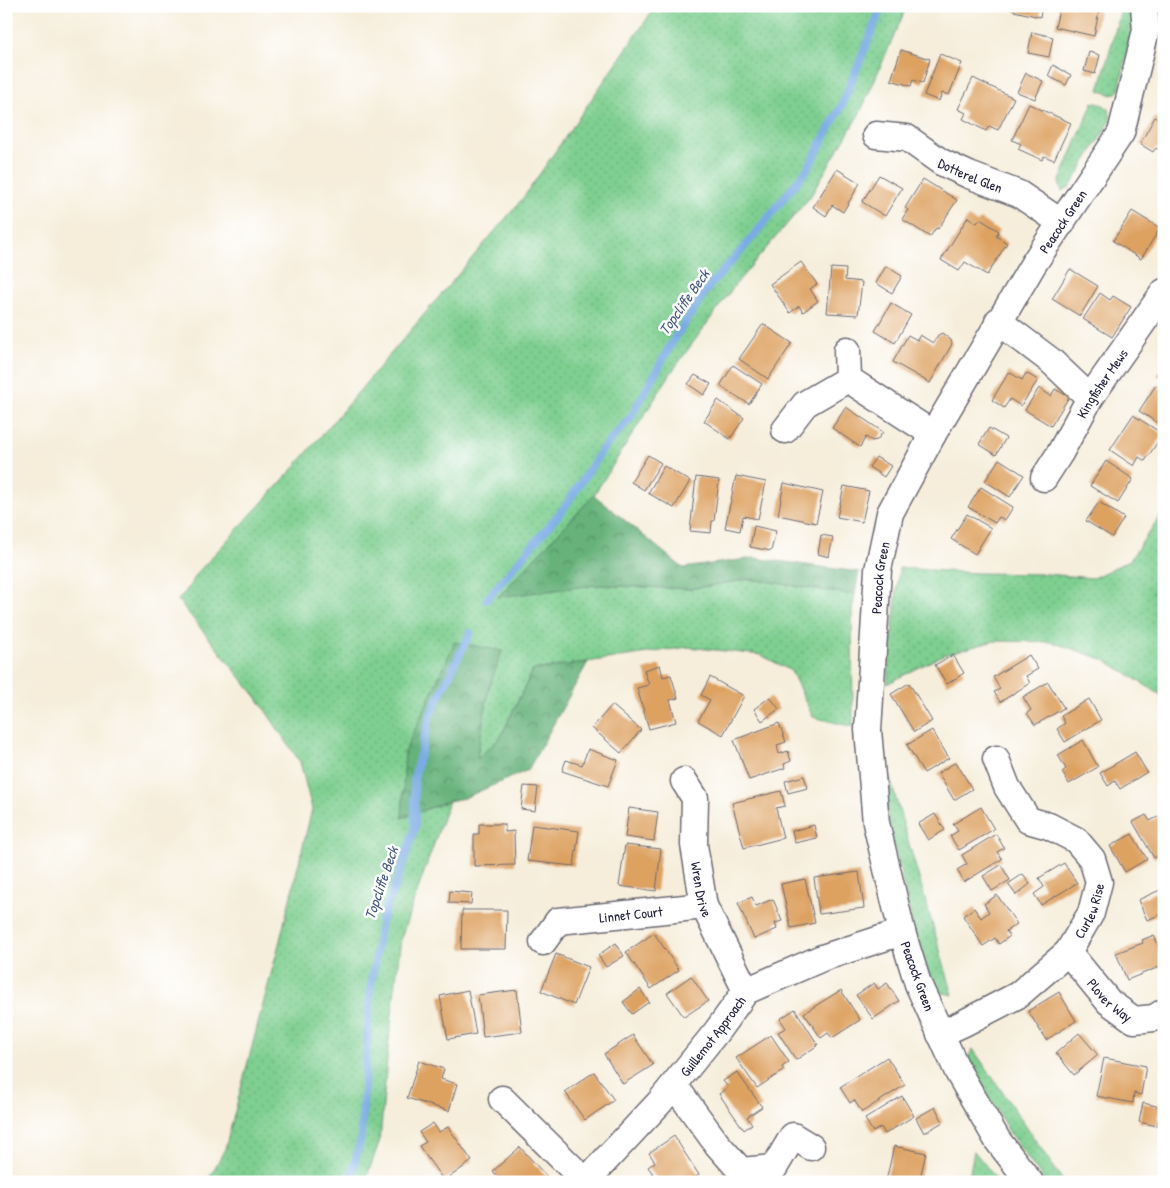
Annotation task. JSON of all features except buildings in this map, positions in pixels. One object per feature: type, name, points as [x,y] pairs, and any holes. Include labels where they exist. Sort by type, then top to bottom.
[{"type":"street","name":"Peacock Green","points":[[1030,1182],[998,1141],[958,1072],[918,984],[902,932],[875,813],[868,730],[878,570],[890,513],[933,434],[998,321],[1034,263],[1121,133],[1146,30],[1144,6]]},
{"type":"street","name":"Dotterel Glen","points":[[876,135],[907,138],[941,162],[969,176],[1019,194],[1062,223]]},
{"type":"street","name":"Kingfisher Mews","points":[[1044,478],[1090,398],[1164,292]]},
{"type":"street","points":[[998,321],[1051,361],[1090,398]]},
{"type":"street","points":[[847,350],[848,379]]},
{"type":"street","points":[[848,379],[933,434]]},
{"type":"street","points":[[785,430],[805,404],[848,379]]},
{"type":"street","name":"Curlew Rise","points":[[940,1034],[1018,995],[1068,952],[1091,913],[1099,882],[1092,859],[1076,840],[1049,826],[1028,820],[1007,787],[996,759]]},
{"type":"street","name":"Wren Drive","points":[[684,782],[695,798],[694,845],[704,906],[746,991]]},
{"type":"street","name":"Linnet Court","points":[[543,942],[555,911],[704,906]]},
{"type":"street","name":"Guillemot Approach","points":[[585,1182],[659,1103],[717,1031],[746,991],[822,958],[902,932]]},
{"type":"street","name":"Plover Way","points":[[1068,952],[1109,1002],[1134,1020],[1154,1018],[1164,1012]]},
{"type":"street","points":[[674,1085],[717,1144],[741,1172],[774,1168],[793,1136],[811,1146]]},
{"type":"street","points":[[502,1099],[585,1182]]},
{"type":"green space","points":[[656,6],[907,6],[861,111],[810,197],[735,285],[671,373],[594,495],[499,596],[596,585],[690,589],[750,579],[855,595],[852,610],[853,727],[813,717],[791,671],[761,655],[688,647],[533,670],[500,738],[476,760],[489,688],[501,652],[402,818],[449,801],[401,938],[388,1048],[380,1140],[365,1182],[207,1182],[225,1149],[312,809],[300,762],[257,698],[178,600],[199,571],[292,470],[523,198]]},
{"type":"green space","points":[[1122,6],[1131,6],[1134,20],[1119,91],[1112,95],[1099,90]]},
{"type":"green space","points":[[1093,102],[1109,109],[1111,120],[1070,187],[1062,191],[1059,183]]},
{"type":"green space","points":[[594,495],[683,568],[754,558],[859,572],[855,595],[750,579],[690,589],[596,585],[498,597]]},
{"type":"green space","points":[[1164,510],[1164,697],[1105,660],[1052,642],[994,641],[943,655],[887,684],[899,568],[976,573],[1047,574],[1093,578],[1130,560]]},
{"type":"green space","points":[[455,642],[502,651],[489,688],[477,759],[500,738],[533,670],[588,662],[528,770],[464,798],[449,801],[402,818],[405,751]]},
{"type":"green space","points":[[882,751],[953,995],[935,991],[914,931],[888,819]]},
{"type":"green space","points":[[973,1049],[1064,1182],[1045,1182],[1011,1135],[967,1059]]},
{"type":"green space","points":[[974,1151],[999,1182],[968,1182]]},
{"type":"waterway","name":"Topcliffe Beck","points":[[486,600],[564,508],[602,450],[631,417],[673,341],[710,285],[746,245],[808,168],[842,105],[882,6]]},
{"type":"waterway","name":"Topcliffe Beck","points":[[350,1182],[361,1137],[370,992],[381,922],[415,827],[414,778],[430,715],[470,633]]}]
